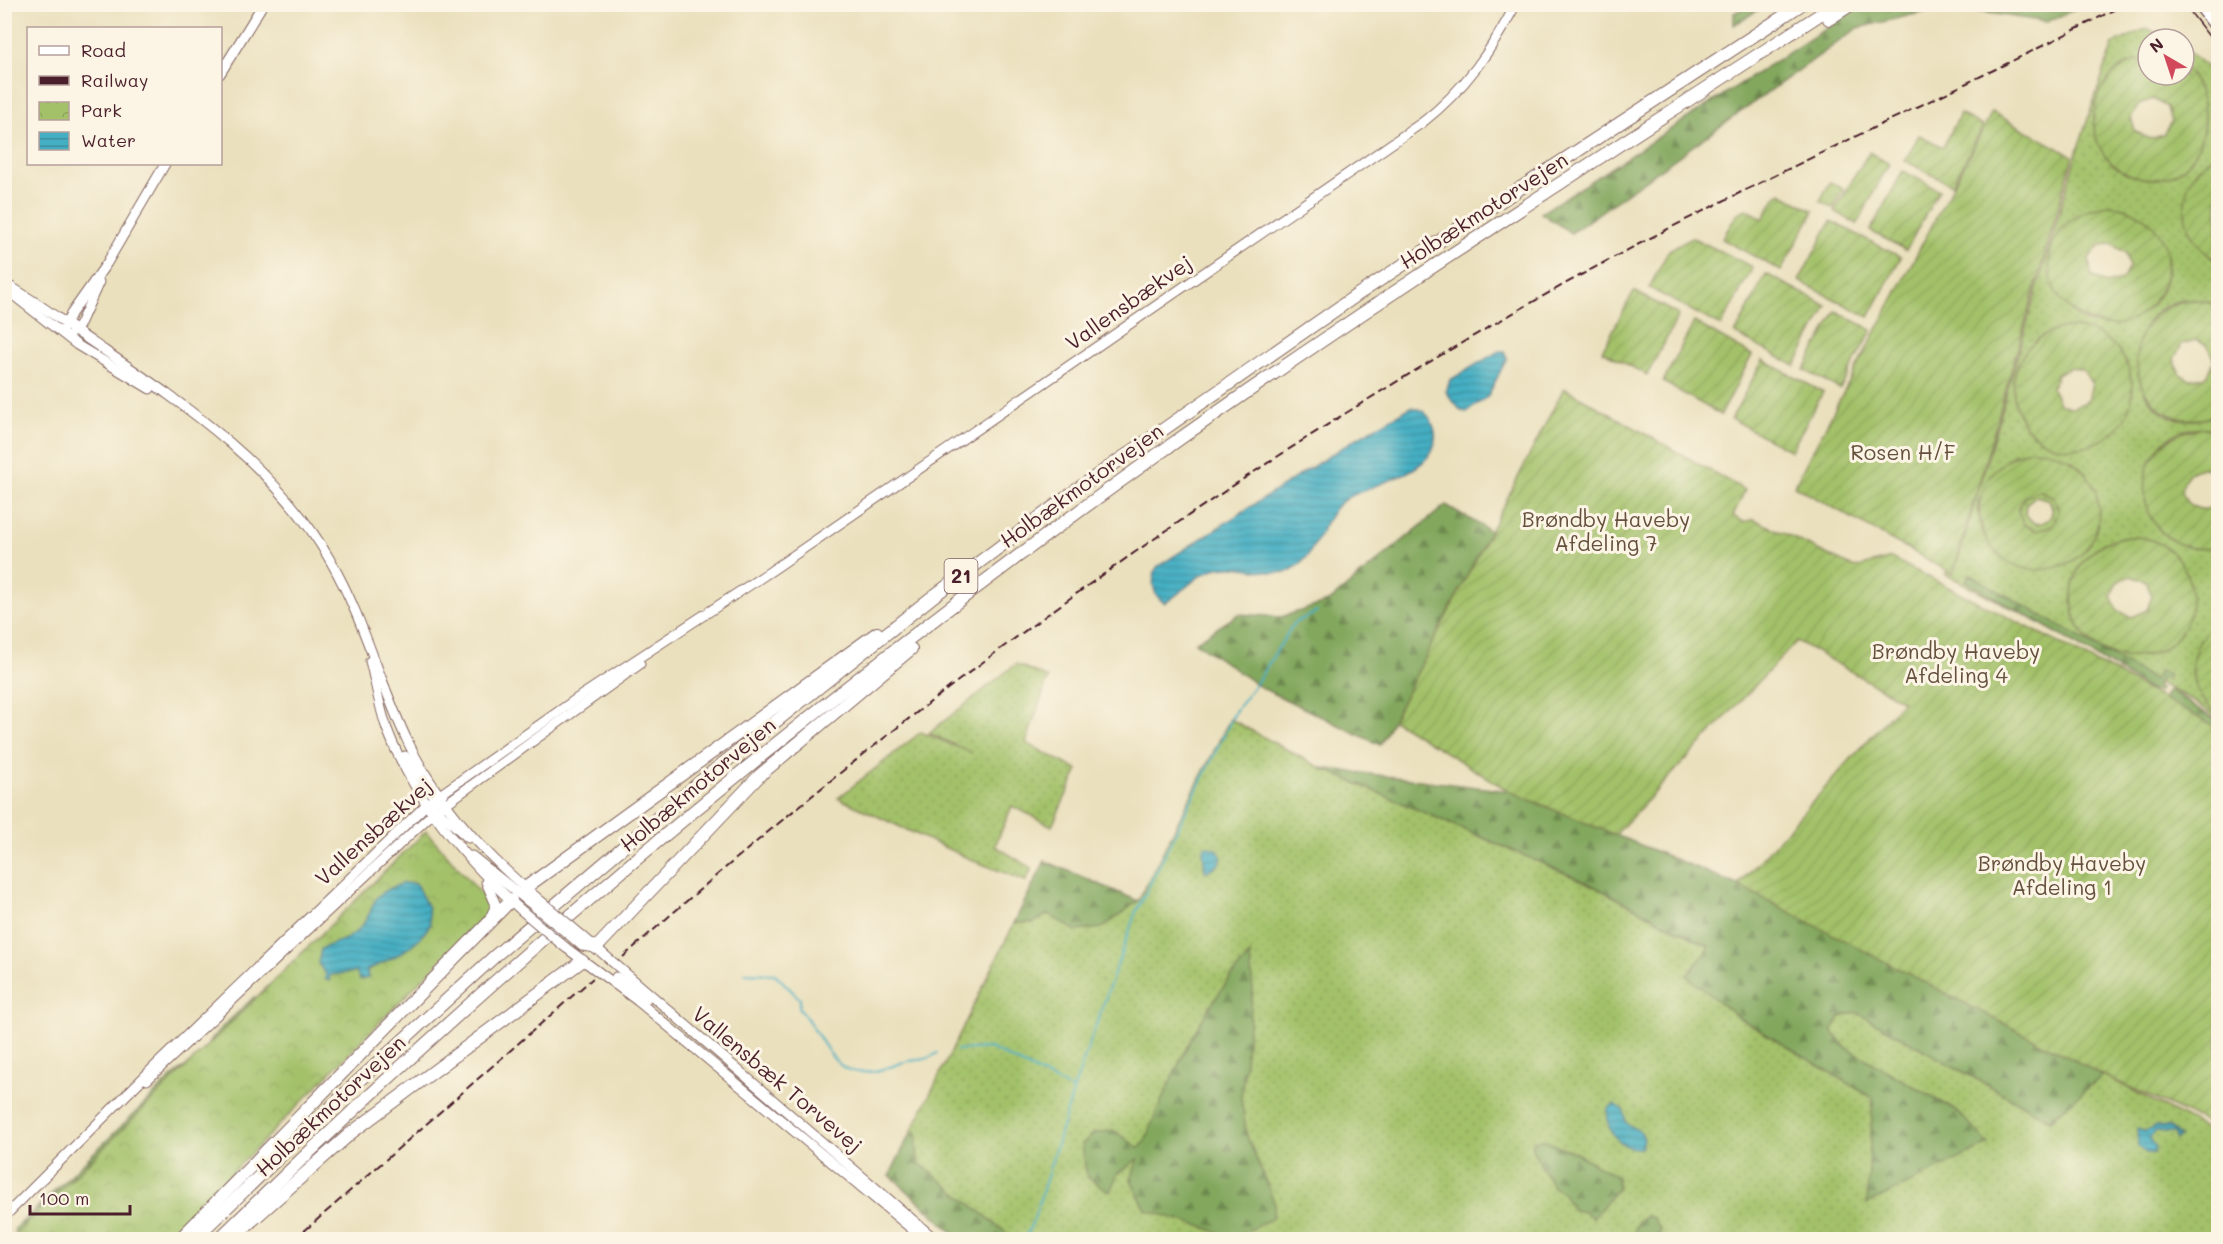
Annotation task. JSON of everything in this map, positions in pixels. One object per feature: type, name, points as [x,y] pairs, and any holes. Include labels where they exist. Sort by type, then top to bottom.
[{"type":"highway","name":"Holbækmotorvejen","points":[[192,1239],[496,956],[701,782],[931,598],[1079,488],[1357,295],[1802,4]]},
{"type":"highway","name":"Holbækmotorvejen","points":[[218,1239],[454,1018],[610,883],[810,718],[994,574],[1161,452],[1358,316],[1836,4]]},
{"type":"highway","points":[[1761,53],[1795,41],[1852,4]]},
{"type":"highway","points":[[2210,4],[2218,13]]},
{"type":"highway","points":[[230,1239],[351,1133],[588,955],[760,775],[914,646],[994,574]]},
{"type":"highway","points":[[179,1239],[518,894],[858,645],[931,598]]},
{"type":"main road","points":[[2198,4],[2218,30]]},
{"type":"street","points":[[222,71],[263,4]]},
{"type":"street","name":"Vallensbækvej","points":[[4,1216],[433,799],[1423,122],[1457,94],[1477,70],[1516,4]]},
{"type":"street","points":[[107,263],[76,330],[64,335],[65,322],[107,263],[164,165]]},
{"type":"street","name":"Vallensbæk Torvevej","points":[[4,283],[65,322],[206,424],[254,464],[301,516],[338,575],[433,799]]},
{"type":"street","name":"Vallensbæk Torvevej","points":[[4,288],[64,335],[110,367],[206,424]]},
{"type":"street","name":"Vallensbækvej","points":[[133,1090],[157,1073],[439,809],[730,598]]},
{"type":"street","name":"Vallensbæk Torvevej","points":[[363,630],[386,726],[395,749],[433,799],[460,849],[470,861],[518,894],[639,1002],[925,1239]]},
{"type":"street","points":[[433,799],[439,809]]},
{"type":"street","name":"Vallensbæk Torvevej","points":[[439,809],[504,869],[518,894],[528,904],[588,955],[650,995],[936,1239]]},
{"type":"street","points":[[460,849],[518,894]]},
{"type":"street","points":[[470,861],[495,898],[496,905],[485,926]]},
{"type":"street","points":[[607,936],[610,952],[650,995]]},
{"type":"street","points":[[588,955],[650,1001],[660,1004]]},
{"type":"street","name":"Vallensbækvej","points":[[4,1222],[39,1192],[90,1133]]},
{"type":"green space","points":[[1870,4],[2048,4],[2078,8],[2047,22],[1962,9],[1928,11],[1858,28],[1571,233],[1541,213],[1853,11]]},
{"type":"green space","points":[[1748,5],[1766,5],[1734,25],[1734,13]]},
{"type":"green space","points":[[2136,33],[2136,62],[2126,65],[2109,78],[2099,95],[2094,114],[2096,134],[2104,153],[2118,168],[2138,177],[2160,178],[2178,172],[2191,159],[2200,142],[2204,123],[2202,102],[2196,84],[2196,58],[2218,76],[2218,153],[2193,177],[2187,192],[2185,207],[2187,223],[2193,238],[2218,261],[2218,305],[2183,300],[2157,312],[2142,333],[2137,360],[2142,387],[2157,409],[2183,420],[2218,415],[2218,430],[2187,429],[2165,441],[2150,462],[2145,487],[2149,512],[2162,533],[2185,546],[2218,547],[2218,620],[2207,633],[2195,656],[2192,672],[2196,685],[2208,705],[2218,714],[2218,719],[2194,701],[1945,574],[1957,563],[2078,148],[2113,44]],"holes":[[[2111,205],[2138,215],[2158,233],[2167,258],[2167,273],[2163,288],[2147,309],[2122,322],[2095,324],[2082,319],[2066,304],[2054,282],[2049,259],[2058,238],[2075,219],[2096,207]],[[2067,328],[2094,332],[2113,345],[2126,363],[2131,384],[2129,406],[2120,425],[2103,440],[2078,447],[2052,445],[2032,433],[2020,416],[2014,395],[2016,373],[2025,353],[2042,337]],[[2015,454],[2073,460],[2091,481],[2097,497],[2097,524],[2089,544],[2075,557],[2058,566],[2038,568],[2019,565],[2002,556],[1988,542],[1980,523],[1978,509],[1982,494],[2000,468]],[[2123,537],[2151,540],[2171,552],[2185,571],[2190,592],[2189,615],[2179,635],[2161,650],[2135,657],[2110,654],[2091,642],[2078,625],[2072,604],[2074,583],[2082,563],[2099,547]]]},
{"type":"green space","points":[[2136,62],[2136,87],[2196,87],[2196,84],[2202,102],[2204,123],[2200,142],[2191,159],[2178,172],[2160,178],[2138,177],[2117,168],[2103,153],[2095,134],[2094,114],[2099,95],[2109,78],[2126,65]],"holes":[[[2153,99],[2167,107],[2171,122],[2163,135],[2149,139],[2135,131],[2131,118],[2139,104]]]},
{"type":"green space","name":"Rosen H/F","points":[[1992,112],[2073,156],[1953,574],[1794,486]]},
{"type":"green space","points":[[1960,114],[1983,126],[1952,185],[1905,161],[1919,135],[1943,147]]},
{"type":"green space","points":[[1869,152],[1889,164],[1857,224],[1834,211]]},
{"type":"green space","points":[[2218,153],[2218,261],[2204,251],[2193,238],[2187,223],[2185,207],[2187,191],[2193,176],[2203,163]]},
{"type":"green space","points":[[1903,171],[1939,190],[1906,250],[1870,231]]},
{"type":"green space","points":[[1830,182],[1843,189],[1833,208],[1820,201]]},
{"type":"green space","points":[[1781,193],[1814,211],[1781,271],[1722,239],[1737,214],[1746,209],[1763,219],[1776,196]]},
{"type":"green space","points":[[2111,205],[2143,217],[2161,237],[2167,260],[2163,284],[2150,306],[2131,320],[2107,325],[2080,316],[2062,302],[2056,293],[2049,267],[2055,240],[2062,229],[2083,212]],"holes":[[[2111,244],[2126,253],[2129,267],[2122,280],[2106,284],[2091,275],[2089,258],[2100,245]]]},
{"type":"green space","points":[[1831,221],[1901,257],[1869,317],[1799,281]]},
{"type":"green space","points":[[1691,237],[1753,267],[1721,326],[1649,288],[1669,250]]},
{"type":"green space","points":[[1766,274],[1827,306],[1795,366],[1735,334]]},
{"type":"green space","points":[[1634,291],[1679,315],[1647,375],[1602,351]]},
{"type":"green space","points":[[2195,300],[2218,305],[2218,415],[2188,419],[2164,411],[2147,394],[2138,372],[2138,348],[2146,325],[2165,308]],"holes":[[[2196,340],[2208,346],[2214,361],[2206,376],[2190,380],[2180,374],[2174,359],[2182,344]]]},
{"type":"green space","points":[[1836,311],[1872,330],[1840,389],[1804,370]]},
{"type":"green space","points":[[1694,322],[1752,355],[1721,415],[1663,382]]},
{"type":"green space","points":[[2059,329],[2086,330],[2108,340],[2122,356],[2130,377],[2131,398],[2124,419],[2109,436],[2085,446],[2059,447],[2039,438],[2024,423],[2015,403],[2014,381],[2020,360],[2035,342]],"holes":[[[2070,367],[2083,370],[2092,384],[2088,401],[2072,408],[2059,403],[2052,388],[2057,374]]]},
{"type":"green space","points":[[1763,360],[1823,392],[1791,451],[1731,419]]},
{"type":"green space","points":[[1564,388],[1745,490],[1733,516],[1744,522],[1754,519],[1855,568],[1891,558],[2063,645],[2218,728],[2218,1128],[2103,1075],[1738,885],[1903,701],[1797,641],[1615,835],[1509,791],[1393,720]]},
{"type":"green space","points":[[2203,428],[2218,430],[2218,475],[2208,469],[2199,468],[2191,472],[2185,479],[2183,496],[2188,503],[2200,509],[2208,508],[2218,502],[2218,547],[2190,547],[2168,537],[2153,519],[2145,497],[2146,474],[2156,452],[2174,436]]},
{"type":"green space","points":[[2029,450],[2057,454],[2077,465],[2091,482],[2098,503],[2098,524],[2090,543],[2075,559],[2053,568],[2026,568],[2005,560],[1989,544],[1981,524],[1980,502],[1987,480],[2004,462]],"holes":[[[2039,490],[2054,497],[2059,512],[2052,526],[2037,531],[2023,524],[2018,510],[2025,496]]]},
{"type":"green space","points":[[2039,490],[2054,497],[2059,512],[2052,526],[2037,531],[2023,524],[2018,510],[2025,496]],"holes":[[[2036,496],[2049,500],[2052,514],[2044,522],[2034,523],[2025,514],[2026,504]]]},
{"type":"green space","points":[[1446,505],[1490,531],[1380,745],[1262,688],[1195,642],[1239,614],[1281,617],[1328,602]]},
{"type":"green space","points":[[2123,537],[2151,540],[2171,552],[2185,570],[2191,591],[2189,613],[2180,633],[2163,648],[2138,656],[2112,654],[2092,643],[2079,626],[2073,606],[2074,584],[2082,563],[2098,547]],"holes":[[[2131,576],[2146,582],[2152,596],[2147,610],[2131,617],[2117,610],[2111,596],[2117,582]]]},
{"type":"green space","points":[[1969,574],[2154,680],[2161,670],[2169,675],[2166,680],[2161,678],[2156,686],[2160,689],[2158,691],[2151,691],[1966,581]]},
{"type":"green space","points":[[2218,620],[2218,714],[2199,693],[2192,667],[2199,642]]},
{"type":"green space","points":[[1016,664],[1048,678],[1026,743],[1078,770],[1052,826],[1012,806],[995,846],[1032,868],[1026,881],[974,861],[838,798],[921,732],[972,753],[929,733]]},
{"type":"green space","points":[[2169,690],[2218,720],[2218,729],[2162,700]]},
{"type":"green space","points":[[1230,719],[1321,768],[1588,883],[1711,947],[1687,976],[1736,1016],[1873,1098],[1958,1112],[1845,1047],[1832,1031],[1840,1017],[1856,1012],[2050,1120],[2103,1075],[2218,1135],[2218,1239],[960,1239],[890,1175],[1045,861],[1138,901]]},
{"type":"green space","points":[[1321,768],[1509,791],[1738,885],[2103,1075],[2050,1120],[1856,1012],[1840,1017],[1832,1031],[1845,1047],[1958,1112],[1989,1144],[1867,1204],[1873,1098],[1736,1016],[1687,976],[1710,947],[1588,883]]},
{"type":"green space","points":[[426,831],[493,907],[167,1239],[10,1240]]},
{"type":"green space","points":[[1045,861],[1138,901],[1102,928],[1076,931],[1048,914],[1034,923],[1014,923]]},
{"type":"green space","points":[[1250,955],[1253,990],[1241,1098],[1247,1136],[1275,1204],[1272,1218],[1233,1239],[1209,1229],[1146,1210],[1131,1180],[1138,1159],[1118,1173],[1110,1192],[1087,1177],[1082,1144],[1093,1134],[1113,1130],[1139,1148],[1144,1143],[1176,1068],[1202,1019],[1232,975]]},
{"type":"green space","points":[[254,997],[256,1001],[17,1237],[14,1230],[172,1077],[200,1055],[217,1032]]},
{"type":"green space","points":[[916,1132],[918,1162],[1014,1239],[960,1239],[890,1175],[908,1138]]},
{"type":"green space","points":[[1543,1140],[1576,1153],[1617,1177],[1618,1188],[1593,1218],[1585,1212],[1573,1210],[1562,1192],[1553,1187],[1532,1149],[1533,1141]]},
{"type":"green space","points":[[1646,1216],[1653,1218],[1661,1231],[1659,1239],[1628,1239],[1633,1238],[1638,1221]]},
{"type":"water","points":[[1499,351],[1504,351],[1507,358],[1488,396],[1467,412],[1461,411],[1446,392],[1450,380]]},
{"type":"water","points":[[1411,407],[1423,412],[1432,422],[1435,440],[1430,454],[1419,465],[1403,475],[1351,496],[1339,504],[1327,520],[1307,557],[1300,564],[1291,570],[1275,573],[1233,567],[1214,569],[1201,575],[1165,603],[1157,596],[1153,582],[1157,567],[1357,438]]},
{"type":"water","points":[[1206,846],[1217,849],[1222,858],[1218,865],[1205,872],[1203,850]]},
{"type":"water","points":[[404,883],[416,884],[428,908],[430,925],[424,933],[402,952],[367,970],[368,978],[360,980],[356,972],[330,975],[329,981],[325,979],[326,974],[318,963],[321,949],[355,933],[366,921],[377,897]]},
{"type":"water","points":[[1614,1104],[1624,1111],[1626,1123],[1641,1132],[1644,1139],[1641,1148],[1626,1146],[1611,1131],[1608,1109]]},
{"type":"water","points":[[2156,1126],[2169,1127],[2180,1137],[2176,1140],[2173,1133],[2156,1131],[2150,1138],[2155,1146],[2154,1153],[2146,1153],[2138,1147],[2137,1129],[2145,1132]]},
{"type":"waterway","points":[[1024,1240],[1034,1219],[1076,1082],[1135,914],[1236,710],[1257,682],[1294,623],[1317,612]]},
{"type":"waterway","points":[[744,973],[775,974],[800,999],[799,1008],[829,1052],[848,1070],[861,1072],[878,1070],[928,1058],[937,1053]]},
{"type":"waterway","points":[[957,1050],[990,1048],[1073,1090]]},
{"type":"tram line","points":[[2184,4],[2218,48]]},
{"type":"railway","points":[[623,957],[732,862],[958,681],[1074,595],[1193,512],[1314,433],[1437,357],[1632,248],[2125,4]]},
{"type":"railway","points":[[294,1240],[593,978]]},
{"type":"park label","name":"Brøndby Haveby Afdeling 7","points":[[1606,532]]},
{"type":"park label","name":"Brøndby Haveby Afdeling 4","points":[[1956,664]]},
{"type":"park label","name":"Brøndby Haveby Afdeling 1","points":[[2062,876]]}]
